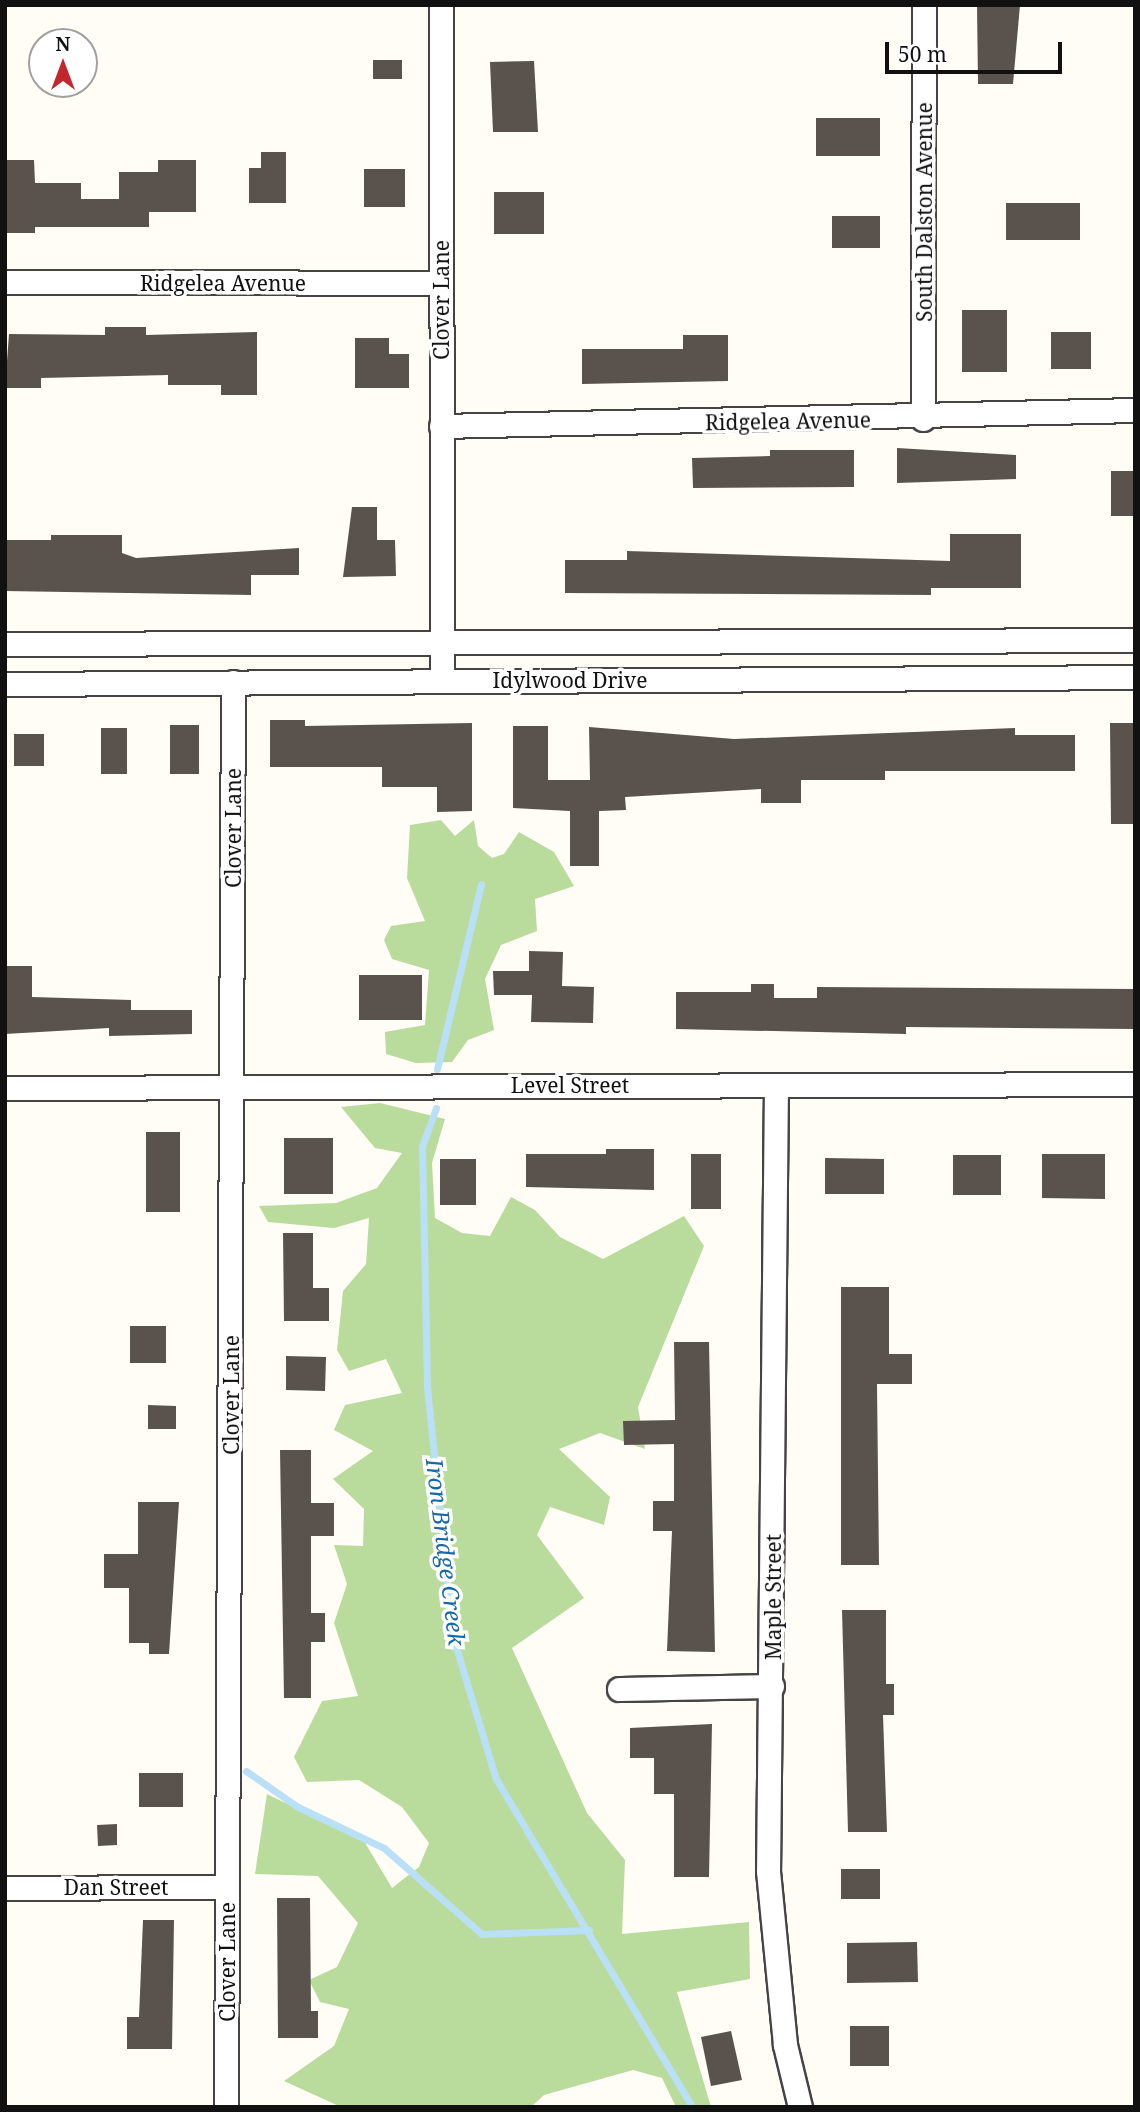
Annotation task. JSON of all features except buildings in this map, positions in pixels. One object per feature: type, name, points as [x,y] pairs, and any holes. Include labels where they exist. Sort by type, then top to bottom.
[{"type":"street","name":"Clover Lane","points":[[441,5],[442,679]]},
{"type":"street","name":"South Dalston Avenue","points":[[923,419],[924,5]]},
{"type":"street","name":"Ridgelea Avenue","points":[[5,282],[440,283]]},
{"type":"street","name":"Ridgelea Avenue","points":[[441,426],[923,419],[1135,410]]},
{"type":"street","name":"Idylwood Drive","points":[[5,644],[1135,640]]},
{"type":"street","name":"Idylwood Drive","points":[[5,684],[442,679],[1135,677]]},
{"type":"street","name":"Clover Lane","points":[[226,2107],[234,1087],[233,682]]},
{"type":"street","name":"Level Street","points":[[5,1088],[1135,1084]]},
{"type":"street","name":"Maple Street","points":[[776,1085],[772,1686],[768,1871],[785,2045],[800,2107]]},
{"type":"street","points":[[619,1689],[772,1686]]},
{"type":"street","name":"Dan Street","points":[[5,1888],[227,1887]]},
{"type":"green space","points":[[441,820],[455,836],[474,820],[478,846],[492,858],[504,854],[519,832],[554,852],[574,886],[535,899],[537,931],[501,945],[485,979],[494,1030],[468,1040],[452,1062],[416,1063],[386,1054],[385,1032],[425,1025],[429,970],[392,959],[384,940],[391,926],[425,921],[407,878],[410,825]]},
{"type":"green space","points":[[380,1103],[445,1119],[432,1163],[435,1218],[462,1233],[490,1236],[511,1197],[535,1210],[560,1237],[603,1259],[684,1216],[704,1246],[638,1407],[645,1449],[600,1433],[559,1449],[610,1497],[604,1525],[550,1507],[537,1535],[584,1598],[512,1648],[587,1813],[625,1860],[622,1934],[749,1922],[750,1979],[677,1992],[711,2107],[676,2107],[662,2078],[633,2070],[544,2095],[531,2107],[341,2107],[284,2081],[334,2046],[349,2009],[320,2002],[309,1980],[337,1967],[358,1923],[318,1876],[255,1874],[267,1794],[364,1841],[392,1888],[419,1867],[429,1843],[402,1807],[359,1780],[307,1782],[294,1757],[322,1701],[358,1696],[334,1623],[347,1584],[334,1545],[363,1546],[364,1509],[333,1479],[373,1451],[334,1430],[345,1405],[402,1393],[386,1359],[349,1371],[337,1350],[343,1291],[366,1264],[369,1218],[334,1228],[268,1222],[259,1206],[336,1203],[377,1188],[402,1153],[375,1148],[341,1107]]},
{"type":"waterway","name":"Iron Bridge Creek","points":[[437,1069],[481,884]]},
{"type":"waterway","name":"Iron Bridge Creek","points":[[436,1108],[422,1146],[427,1387],[453,1637],[496,1779],[692,2107]]},
{"type":"waterway","points":[[246,1771],[298,1807],[384,1848],[482,1934],[589,1930]]}]
